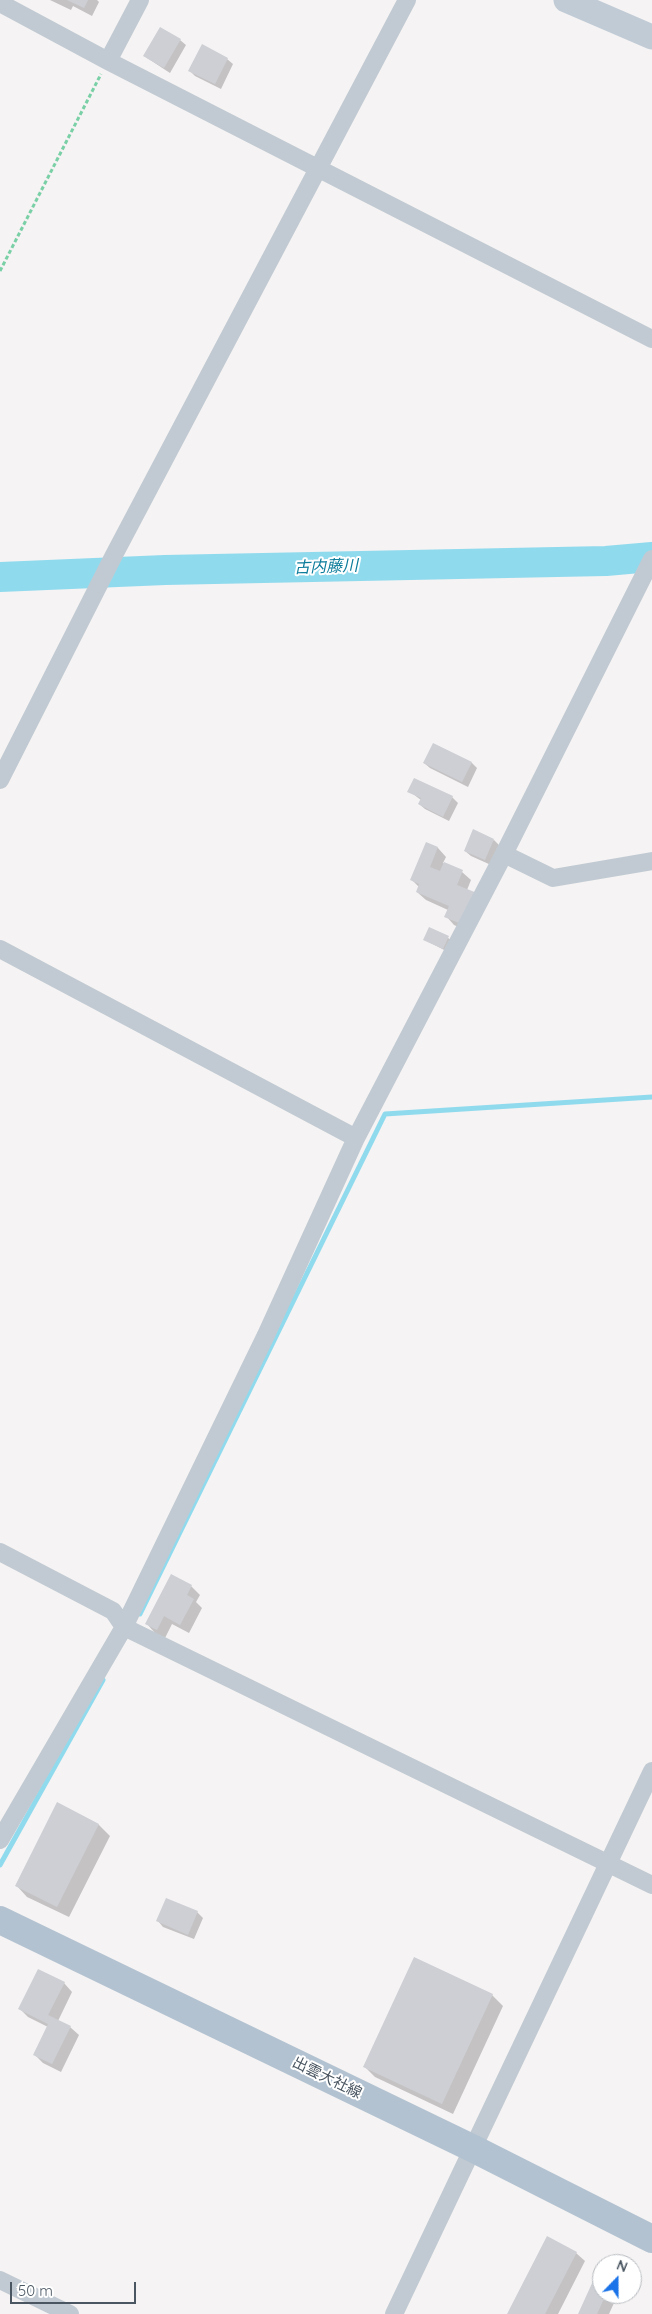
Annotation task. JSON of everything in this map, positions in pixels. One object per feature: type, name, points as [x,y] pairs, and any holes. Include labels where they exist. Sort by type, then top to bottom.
[{"type":"main road","points":[[566,0],[652,37]]},
{"type":"main road","name":"出雲大社線","points":[[0,1920],[474,2149],[652,2239]]},
{"type":"street","points":[[108,61],[140,0]]},
{"type":"street","points":[[0,780],[114,555],[406,0]]},
{"type":"street","points":[[0,2],[108,61],[652,339]]},
{"type":"street","points":[[0,1840],[124,1627],[266,1334],[356,1138],[504,854],[652,559]]},
{"type":"street","points":[[504,854],[553,878],[652,861]]},
{"type":"street","points":[[0,949],[356,1138]]},
{"type":"street","points":[[0,1552],[113,1611],[124,1627],[652,1885]]},
{"type":"street","points":[[394,2314],[652,1771]]},
{"type":"street","points":[[0,2280],[70,2314]]},
{"type":"path","points":[[0,271],[108,61]]},
{"type":"building","points":[[67,0],[88,0],[84,8]]},
{"type":"building","points":[[160,27],[181,39],[164,68],[143,56]]},
{"type":"building","points":[[202,44],[228,58],[215,84],[188,71]]},
{"type":"building","points":[[433,743],[472,762],[462,782],[423,763]]},
{"type":"building","points":[[414,778],[453,796],[443,817],[418,804],[421,798],[407,792]]},
{"type":"building","points":[[473,829],[494,839],[485,860],[464,851]]},
{"type":"building","points":[[426,842],[438,847],[430,867],[440,871],[444,862],[463,870],[457,885],[477,893],[464,925],[444,917],[449,906],[416,892],[419,884],[410,880]]},
{"type":"building","points":[[429,927],[449,936],[443,949],[423,940]]},
{"type":"building","points":[[171,1574],[192,1585],[187,1595],[194,1599],[180,1625],[164,1616],[157,1630],[145,1624]]},
{"type":"building","points":[[57,1802],[99,1824],[57,1907],[15,1886]]},
{"type":"building","points":[[166,1898],[198,1911],[188,1935],[156,1921]]},
{"type":"building","points":[[414,1957],[493,1994],[442,2104],[363,2067]]},
{"type":"building","points":[[38,1969],[65,1982],[48,2015],[71,2026],[52,2064],[33,2055],[48,2024],[18,2009]]},
{"type":"building","points":[[547,2236],[577,2252],[545,2314],[507,2314]]},
{"type":"building","points":[[592,2283],[592,2304],[602,2304],[597,2314],[578,2314]]},
{"type":"waterway","name":"古内藤川","points":[[0,577],[165,570],[606,561],[652,557]]},
{"type":"waterway","points":[[140,1614],[385,1114],[652,1097]]},
{"type":"waterway","points":[[0,1865],[103,1680]]}]
